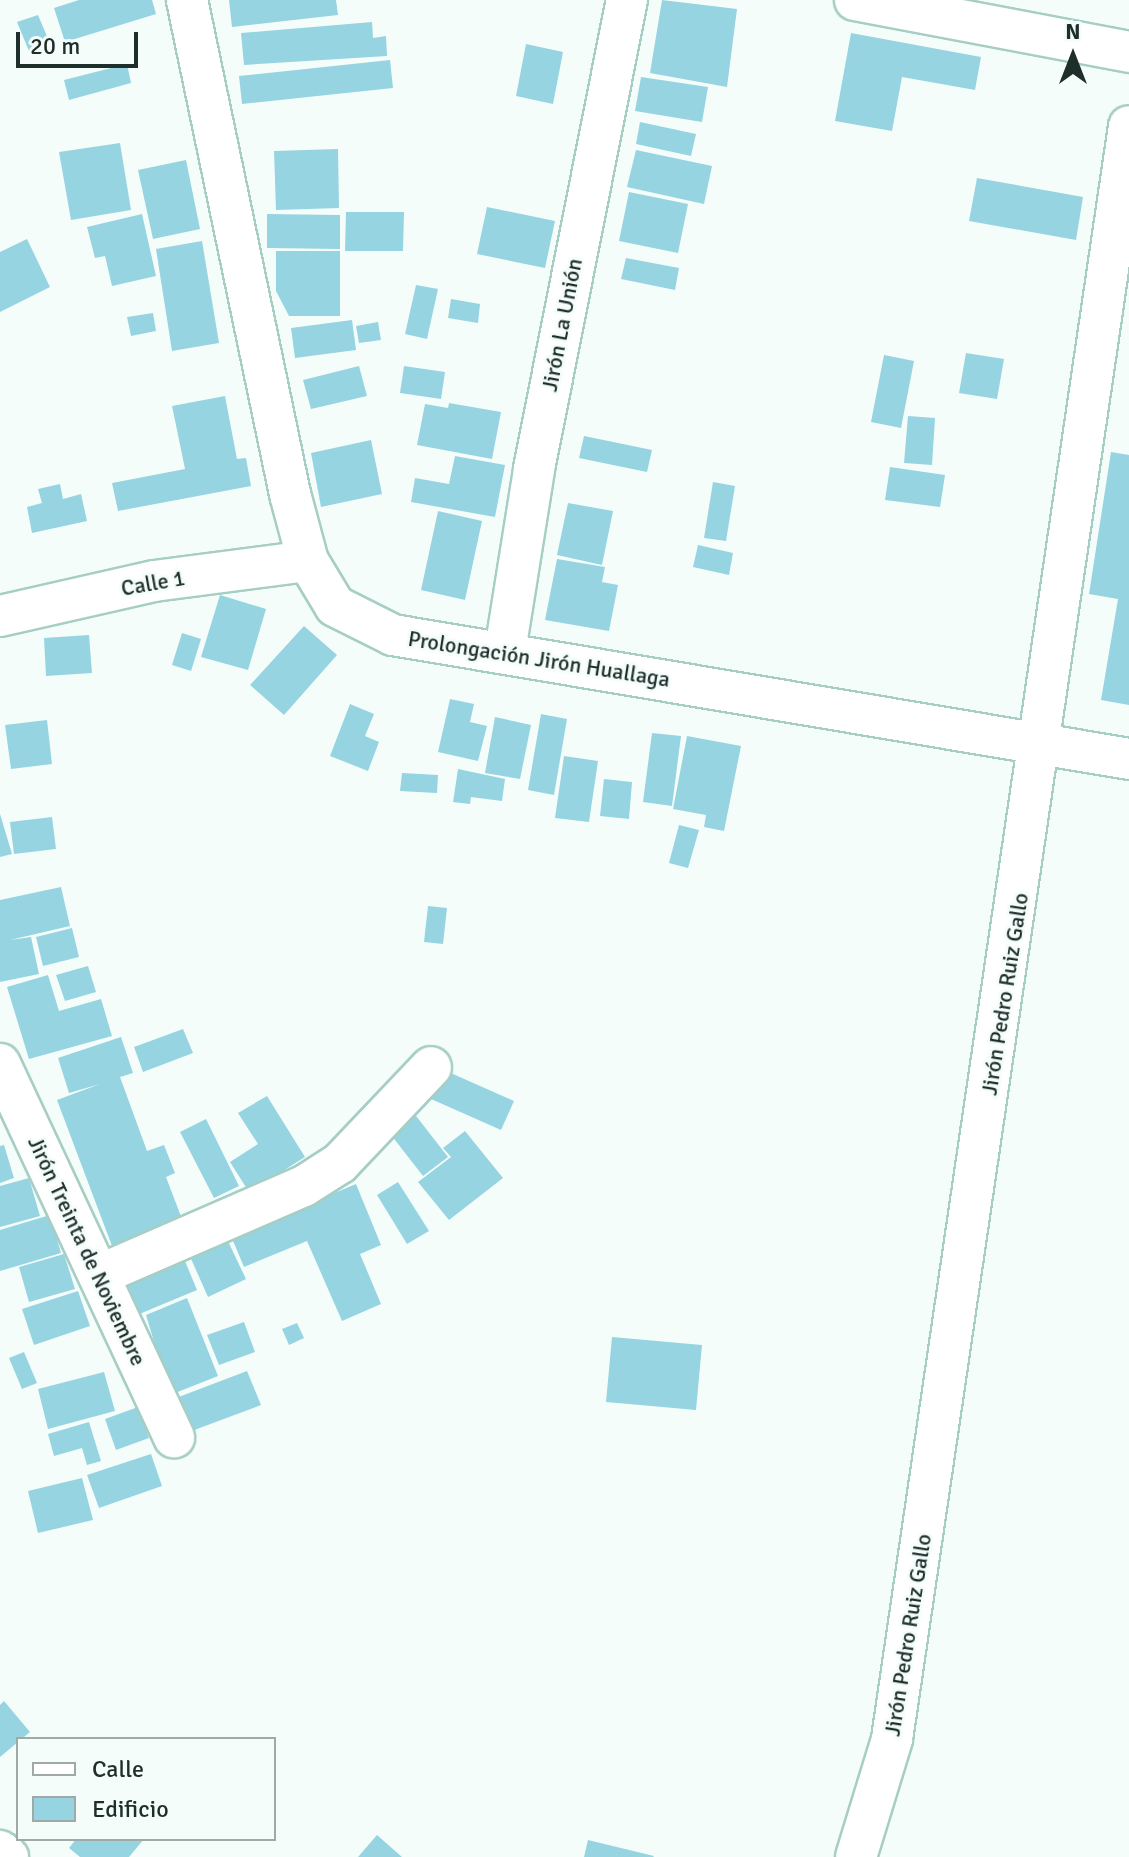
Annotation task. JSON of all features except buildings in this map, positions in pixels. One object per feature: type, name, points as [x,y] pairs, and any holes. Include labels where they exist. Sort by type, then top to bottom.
[{"type":"street","name":"Prolongación Jirón Huallaga","points":[[187,0],[308,561],[335,606],[393,635],[505,651],[1129,759]]},
{"type":"street","name":"Jirón La Unión","points":[[505,651],[534,469],[627,0]]},
{"type":"street","points":[[855,0],[1129,52]]},
{"type":"street","name":"Jirón Pedro Ruiz Gallo","points":[[856,1857],[892,1739],[1042,746],[1129,126]]},
{"type":"street","name":"Calle 1","points":[[0,616],[154,581],[308,561]]},
{"type":"street","name":"Jirón Treinta de Noviembre","points":[[0,1064],[174,1437]]},
{"type":"street","points":[[99,1275],[304,1186],[340,1163],[431,1067]]},
{"type":"street","points":[[0,1851],[8,1857]]}]
